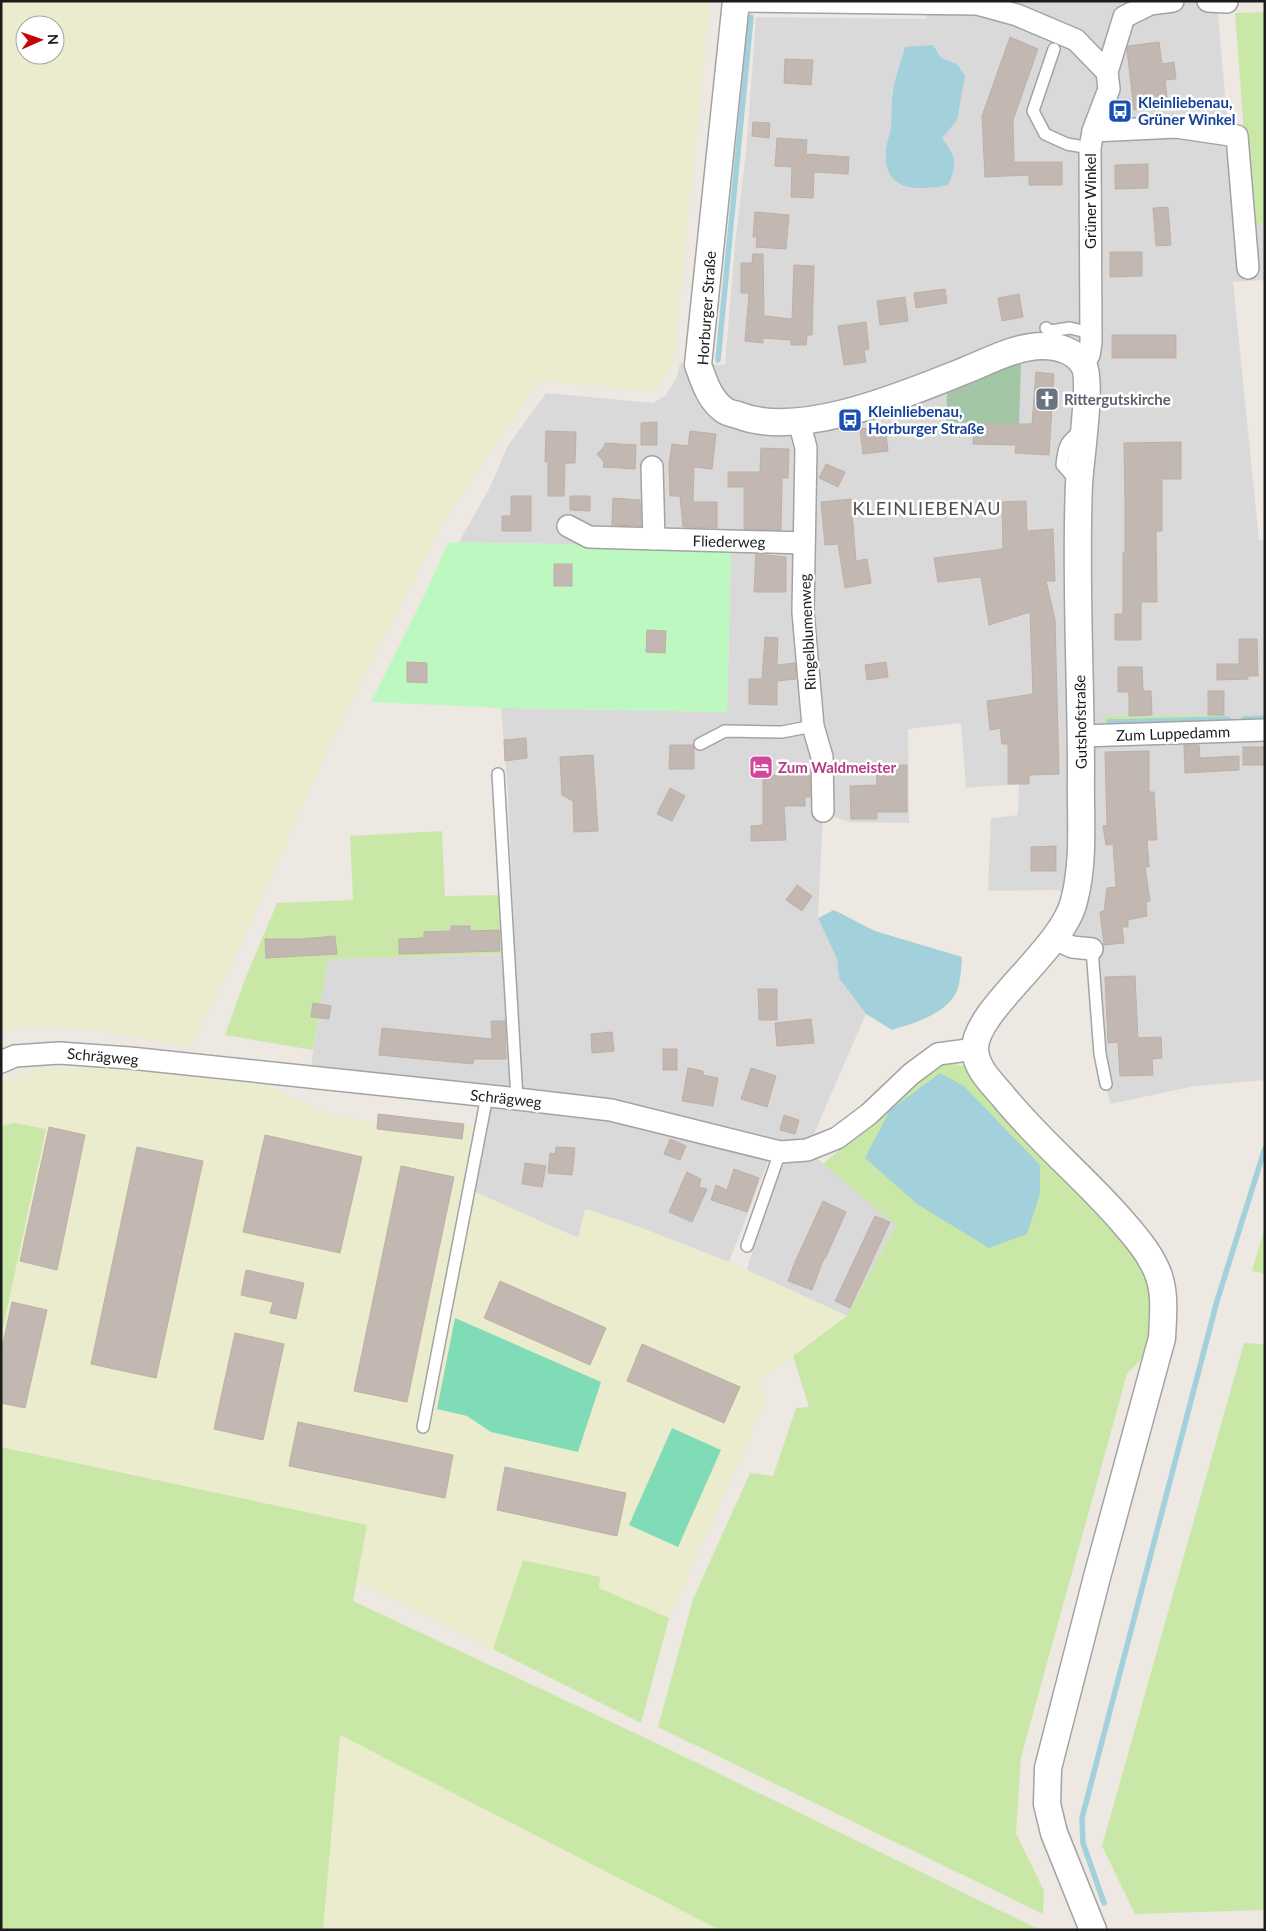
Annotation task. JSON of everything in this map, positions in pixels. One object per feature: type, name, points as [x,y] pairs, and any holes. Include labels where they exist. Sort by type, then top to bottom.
[{"type":"street","points":[[736,1],[977,4],[1017,15],[1076,40],[1107,72]]},
{"type":"street","name":"Horburger Straße","points":[[736,1],[698,365],[708,392],[724,410],[763,422],[799,421],[848,413],[949,377],[1019,349],[1043,345],[1060,348],[1072,353],[1083,363]]},
{"type":"street","name":"Grüner Winkel","points":[[1083,363],[1088,355],[1091,333],[1092,140],[1109,89],[1107,72],[1124,17],[1150,4],[1173,1]]},
{"type":"street","points":[[1208,1],[1227,2]]},
{"type":"street","points":[[1092,140],[1176,127],[1237,136],[1248,268]]},
{"type":"street","name":"Gutshofstraße","points":[[974,1049],[980,1029],[989,1015],[1055,939],[1074,905],[1080,864],[1079,484],[1087,378],[1083,363]]},
{"type":"street","name":"Ringelblumenweg","points":[[799,421],[806,448],[804,543],[794,612],[812,726],[822,757],[823,811]]},
{"type":"street","points":[[652,467],[654,539]]},
{"type":"street","name":"Fliederweg","points":[[568,526],[589,537],[804,543]]},
{"type":"street","name":"Zum Luppedamm","points":[[1081,736],[1265,730]]},
{"type":"street","points":[[1055,939],[1072,947],[1092,949]]},
{"type":"street","points":[[974,1049],[981,1070],[1010,1105],[1106,1202],[1139,1240],[1156,1270],[1162,1291],[1164,1308],[1162,1338],[1097,1577],[1048,1768],[1047,1804],[1054,1833],[1093,1930]]},
{"type":"street","name":"Schrägweg","points":[[1,1062],[15,1056],[59,1053],[130,1058],[517,1099],[611,1110],[780,1152],[807,1150],[837,1138],[869,1114],[911,1074],[938,1054],[974,1049]]},
{"type":"lane","points":[[1054,49],[1033,111],[1045,134],[1067,144],[1092,140]]},
{"type":"lane","points":[[1046,328],[1050,331],[1070,328],[1091,333]]},
{"type":"lane","points":[[700,744],[726,731],[782,732],[812,726]]},
{"type":"lane","points":[[498,774],[517,1099]]},
{"type":"lane","points":[[1092,949],[1100,1054],[1106,1084]]},
{"type":"lane","points":[[423,1427],[486,1096]]},
{"type":"lane","points":[[747,1246],[780,1152]]},
{"type":"shaded area","points":[[927,1],[1217,1],[1236,225],[1265,224],[1265,280],[1233,282],[1259,540],[1265,540],[1265,1080],[1195,1086],[1110,1104],[1100,1054],[1092,949],[1055,939],[1074,905],[1059,890],[988,891],[991,818],[1018,815],[1019,784],[966,788],[961,723],[908,729],[909,823],[848,822],[823,812],[818,918],[837,959],[839,978],[866,1014],[813,1136],[799,1142],[776,1141],[729,1262],[639,1227],[586,1209],[578,1238],[473,1191],[496,1086],[311,1066],[327,959],[515,954],[508,793],[501,708],[727,712],[731,548],[459,542],[489,489],[508,446],[546,393],[653,403],[666,395],[677,377],[680,363],[725,365],[735,244],[746,153],[756,17],[926,19]]},
{"type":"shaded area","points":[[807,1150],[896,1225],[847,1316],[747,1270],[780,1152]]},
{"type":"green space","points":[[1,1],[710,1],[673,365],[653,392],[540,380],[447,516],[337,729],[233,962],[190,1047],[81,1028],[23,1027],[1,1033]]},
{"type":"green space","points":[[1265,12],[1265,224],[1251,225],[1235,13]]},
{"type":"green space","points":[[1011,363],[1021,363],[1019,425],[946,422],[947,389]]},
{"type":"green space","points":[[448,543],[731,548],[727,712],[501,708],[371,702],[424,596]]},
{"type":"green space","points":[[1224,715],[1228,717],[1228,725],[1111,726],[1102,724],[1103,716]]},
{"type":"green space","points":[[442,831],[445,896],[499,895],[503,954],[328,959],[313,1050],[225,1035],[245,979],[277,903],[353,900],[350,836]]},
{"type":"green space","points":[[951,1063],[969,1068],[1143,1262],[1154,1296],[1147,1353],[1127,1374],[1021,1757],[1016,1833],[1044,1891],[1043,1914],[658,1727],[693,1599],[750,1473],[773,1476],[796,1408],[809,1407],[793,1356],[847,1316],[896,1225],[823,1164],[937,1065]]},
{"type":"green space","points":[[86,1067],[144,1071],[265,1085],[332,1116],[377,1123],[378,1114],[482,1126],[473,1191],[578,1238],[585,1209],[639,1227],[729,1262],[847,1316],[757,1383],[767,1399],[669,1618],[641,1723],[356,1581],[367,1525],[1,1447],[1,1337],[46,1129],[14,1123],[1,1126],[1,1085],[4,1080],[39,1069]]},
{"type":"green space","points":[[14,1123],[46,1129],[1,1337],[1,1126]]},
{"type":"green space","points":[[1265,1227],[1265,1274],[1252,1271]]},
{"type":"green space","points":[[455,1318],[601,1382],[578,1452],[491,1432],[467,1416],[437,1409]]},
{"type":"green space","points":[[1244,1343],[1265,1344],[1265,1910],[1135,1914],[1102,1846]]},
{"type":"green space","points":[[672,1428],[721,1450],[678,1547],[629,1525]]},
{"type":"green space","points":[[1,1447],[367,1525],[353,1601],[654,1742],[1038,1929],[1045,1930],[720,1930],[340,1735],[323,1930],[1,1930]]},
{"type":"green space","points":[[523,1560],[600,1577],[599,1588],[669,1618],[641,1723],[493,1649]]},
{"type":"green space","points":[[340,1735],[720,1930],[323,1930]]},
{"type":"water","points":[[933,45],[941,58],[957,64],[965,76],[957,120],[942,138],[953,156],[954,165],[948,185],[913,188],[895,181],[889,174],[886,163],[886,149],[891,127],[892,96],[905,47]]},
{"type":"water","points":[[834,910],[875,931],[962,957],[959,984],[951,1001],[928,1017],[892,1030],[866,1014],[839,978],[837,959],[818,918]]},
{"type":"water","points":[[940,1073],[964,1086],[1040,1165],[1040,1194],[1027,1234],[989,1248],[917,1204],[865,1158],[890,1110]]},
{"type":"building","points":[[1010,37],[1038,49],[1013,120],[1014,162],[1062,162],[1062,185],[1029,185],[1029,175],[985,177],[982,116]]},
{"type":"building","points":[[1159,42],[1162,64],[1174,62],[1176,79],[1165,80],[1168,106],[1134,110],[1128,46]]},
{"type":"building","points":[[785,59],[813,60],[811,85],[784,83]]},
{"type":"building","points":[[753,122],[770,123],[769,138],[752,136]]},
{"type":"building","points":[[777,138],[807,140],[806,154],[849,157],[848,174],[814,172],[813,198],[791,197],[792,167],[775,166]]},
{"type":"building","points":[[1148,164],[1148,188],[1115,189],[1115,165]]},
{"type":"building","points":[[1168,207],[1171,245],[1156,246],[1153,208]]},
{"type":"building","points":[[755,212],[789,215],[786,249],[756,247],[757,237],[753,237]]},
{"type":"building","points":[[1110,252],[1142,252],[1142,276],[1110,277]]},
{"type":"building","points":[[753,254],[763,254],[764,316],[792,319],[794,265],[814,266],[812,335],[807,335],[806,345],[791,345],[791,340],[763,338],[763,343],[745,341],[749,293],[741,293],[741,263],[752,263]]},
{"type":"building","points":[[945,289],[947,303],[916,308],[914,293]]},
{"type":"building","points":[[1019,294],[1023,317],[1002,321],[998,298]]},
{"type":"building","points":[[905,297],[908,321],[880,325],[877,301]]},
{"type":"building","points":[[866,322],[869,349],[864,350],[866,362],[844,365],[838,326]]},
{"type":"building","points":[[1112,335],[1176,335],[1176,358],[1112,358]]},
{"type":"building","points":[[1036,372],[1054,374],[1049,455],[1015,453],[1016,445],[973,444],[974,424],[1032,424]]},
{"type":"building","points":[[657,422],[657,445],[641,445],[641,423]]},
{"type":"building","points":[[885,426],[888,451],[863,454],[860,429]]},
{"type":"building","points":[[546,431],[576,432],[575,463],[565,463],[564,496],[548,496],[548,462],[545,462]]},
{"type":"building","points":[[690,431],[716,434],[712,469],[694,467],[693,502],[717,502],[717,528],[683,527],[680,496],[670,496],[669,464],[672,444],[688,446]]},
{"type":"building","points":[[1181,442],[1181,479],[1162,479],[1162,531],[1156,531],[1157,602],[1141,602],[1141,640],[1115,640],[1115,614],[1123,614],[1123,553],[1125,553],[1124,443]]},
{"type":"building","points":[[605,443],[636,445],[635,469],[603,467],[604,462],[597,454],[604,447]]},
{"type":"building","points":[[761,448],[789,449],[788,478],[782,478],[781,530],[744,529],[744,487],[728,487],[728,472],[760,472]]},
{"type":"building","points":[[826,464],[845,472],[838,487],[819,478]]},
{"type":"building","points":[[511,496],[531,496],[531,531],[502,531],[502,516],[511,516]]},
{"type":"building","points":[[570,496],[590,496],[590,511],[570,510]]},
{"type":"building","points":[[613,498],[640,500],[641,526],[612,525]]},
{"type":"building","points":[[851,499],[856,561],[867,559],[871,583],[845,588],[838,544],[825,545],[821,502]]},
{"type":"building","points":[[1026,501],[1027,531],[1053,529],[1055,581],[1046,581],[1055,619],[1059,774],[1029,775],[1029,784],[1008,784],[1008,744],[1002,744],[1000,728],[990,730],[987,701],[1033,694],[1030,612],[989,625],[981,577],[938,582],[934,558],[1003,549],[1002,502]]},
{"type":"building","points":[[756,554],[786,557],[786,592],[754,592]]},
{"type":"building","points":[[554,564],[572,564],[572,586],[554,586]]},
{"type":"building","points":[[647,630],[666,631],[665,653],[646,652]]},
{"type":"building","points":[[765,637],[778,638],[777,665],[795,663],[796,679],[777,681],[777,705],[749,704],[749,679],[762,679]]},
{"type":"building","points":[[1239,639],[1257,639],[1258,676],[1248,676],[1248,679],[1217,680],[1217,664],[1239,664]]},
{"type":"building","points":[[407,662],[427,663],[427,683],[407,682]]},
{"type":"building","points":[[886,662],[888,677],[867,680],[865,665]]},
{"type":"building","points":[[1118,667],[1142,667],[1143,691],[1151,691],[1152,715],[1129,716],[1129,692],[1118,692]]},
{"type":"building","points":[[1208,691],[1224,691],[1224,715],[1208,715]]},
{"type":"building","points":[[526,738],[527,758],[505,761],[504,740]]},
{"type":"building","points":[[670,745],[693,745],[694,769],[669,769]]},
{"type":"building","points":[[1184,745],[1199,745],[1200,758],[1239,756],[1239,770],[1185,773]]},
{"type":"building","points":[[1243,747],[1265,747],[1265,765],[1243,765]]},
{"type":"building","points":[[1149,751],[1149,792],[1154,792],[1157,840],[1147,840],[1149,867],[1145,867],[1150,901],[1146,902],[1147,916],[1128,920],[1128,927],[1122,927],[1124,943],[1104,945],[1100,912],[1104,911],[1107,888],[1116,887],[1113,844],[1106,845],[1103,826],[1107,825],[1105,752]]},
{"type":"building","points":[[593,755],[598,831],[574,832],[573,801],[562,795],[560,757]]},
{"type":"building","points":[[876,765],[907,765],[907,812],[877,812],[877,819],[851,819],[850,786],[877,785]]},
{"type":"building","points":[[810,775],[810,797],[805,797],[805,806],[784,806],[786,840],[751,841],[751,826],[763,825],[763,776]]},
{"type":"building","points":[[670,788],[685,796],[672,821],[657,814]]},
{"type":"building","points":[[1056,846],[1056,871],[1031,871],[1031,847]]},
{"type":"building","points":[[797,885],[812,896],[802,911],[786,900]]},
{"type":"building","points":[[451,926],[470,926],[470,931],[499,930],[500,951],[399,954],[399,939],[424,938],[424,932],[451,931]]},
{"type":"building","points":[[335,936],[337,954],[266,958],[265,939],[301,939]]},
{"type":"building","points":[[1135,976],[1138,1038],[1161,1037],[1162,1058],[1152,1059],[1153,1075],[1120,1076],[1118,1042],[1108,1043],[1105,977]]},
{"type":"building","points":[[758,989],[777,989],[777,1020],[759,1020]]},
{"type":"building","points":[[313,1003],[331,1006],[329,1019],[311,1017]]},
{"type":"building","points":[[811,1019],[814,1043],[777,1046],[775,1023]]},
{"type":"building","points":[[491,1021],[505,1021],[506,1059],[474,1059],[473,1064],[379,1055],[382,1028],[492,1039]]},
{"type":"building","points":[[612,1032],[614,1051],[592,1053],[591,1034]]},
{"type":"building","points":[[663,1049],[677,1049],[677,1070],[663,1070]]},
{"type":"building","points":[[688,1068],[703,1071],[703,1075],[718,1078],[713,1106],[682,1101]]},
{"type":"building","points":[[751,1068],[776,1076],[767,1107],[741,1099]]},
{"type":"building","points":[[378,1114],[464,1124],[462,1139],[377,1129]]},
{"type":"building","points":[[784,1115],[799,1120],[795,1134],[780,1130]]},
{"type":"building","points":[[49,1127],[85,1135],[57,1270],[20,1261]]},
{"type":"building","points":[[265,1135],[362,1157],[340,1253],[243,1232]]},
{"type":"building","points":[[670,1139],[686,1146],[680,1160],[664,1154]]},
{"type":"building","points":[[137,1147],[203,1161],[156,1378],[91,1364]]},
{"type":"building","points":[[556,1147],[575,1148],[572,1175],[548,1173],[550,1153],[555,1154]]},
{"type":"building","points":[[525,1163],[546,1166],[542,1187],[522,1184]]},
{"type":"building","points":[[401,1166],[454,1177],[407,1402],[354,1391]]},
{"type":"building","points":[[734,1169],[759,1178],[747,1212],[711,1200],[716,1185],[727,1190]]},
{"type":"building","points":[[687,1172],[701,1179],[699,1187],[707,1189],[692,1222],[669,1212]]},
{"type":"building","points":[[823,1201],[846,1212],[824,1258],[812,1290],[788,1281]]},
{"type":"building","points":[[875,1216],[890,1222],[850,1308],[835,1301]]},
{"type":"building","points":[[246,1270],[304,1283],[296,1319],[270,1313],[273,1302],[241,1295]]},
{"type":"building","points":[[500,1281],[606,1328],[590,1365],[484,1318]]},
{"type":"building","points":[[12,1302],[47,1310],[25,1408],[1,1403],[1,1352]]},
{"type":"building","points":[[235,1333],[284,1344],[263,1440],[214,1429]]},
{"type":"building","points":[[642,1344],[740,1387],[724,1423],[627,1381]]},
{"type":"building","points":[[298,1422],[453,1455],[445,1498],[289,1466]]},
{"type":"building","points":[[505,1467],[626,1493],[617,1536],[497,1510]]},
{"type":"waterway","points":[[718,360],[751,17]]},
{"type":"waterway","points":[[1244,719],[1265,718]]},
{"type":"waterway","points":[[1109,722],[1228,719]]},
{"type":"waterway","points":[[1104,1903],[1083,1843],[1082,1818],[1217,1301],[1265,1148]]},
{"type":"place","name":"Kleinliebenau, Grüner Winkel","points":[[1120,111]]},
{"type":"place","name":"Rittergutskirche","points":[[1047,399]]},
{"type":"place","name":"Kleinliebenau, Horburger Straße","points":[[850,420]]},
{"type":"place","name":"Zum Waldmeister","points":[[761,767]]},
{"type":"district","name":"KLEINLIEBENAU","points":[[927,508]]}]
